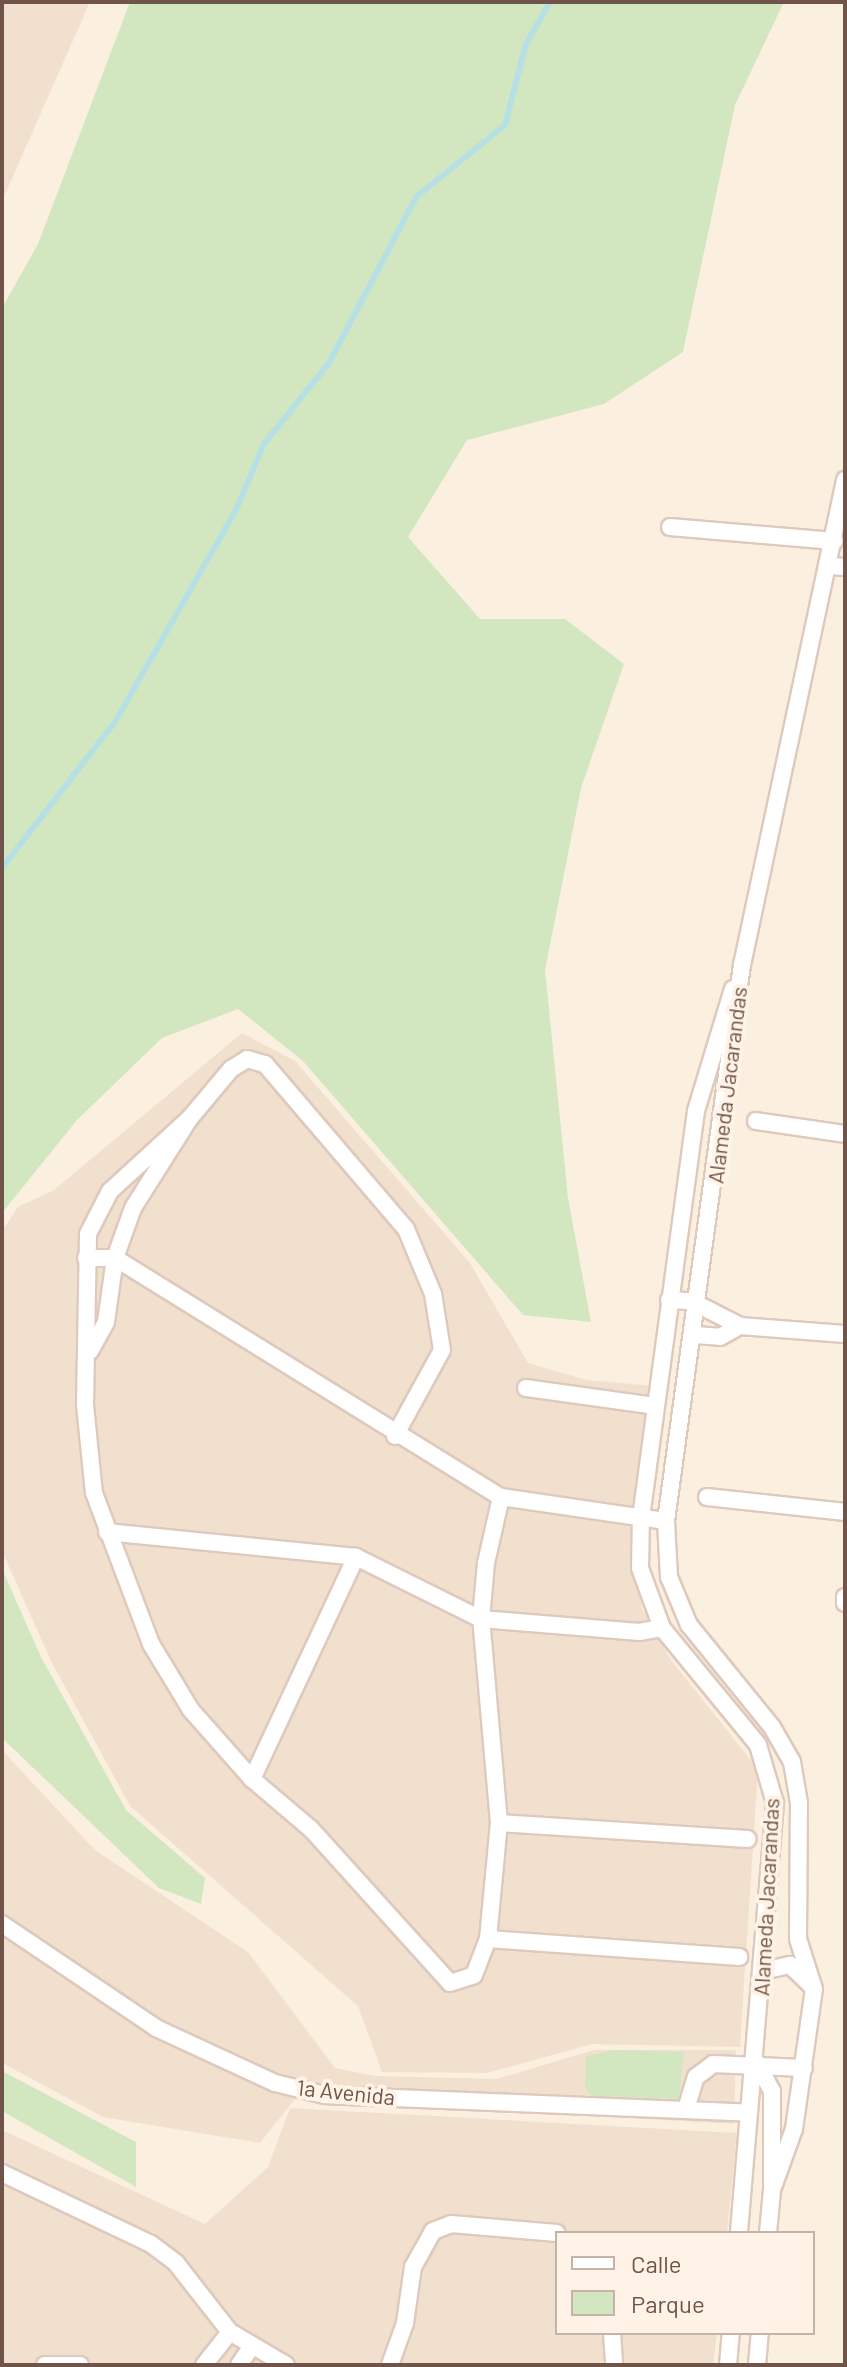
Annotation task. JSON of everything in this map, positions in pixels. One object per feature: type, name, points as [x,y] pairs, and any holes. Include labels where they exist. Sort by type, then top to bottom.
[{"type":"street","points":[[742,965],[836,567],[834,541],[845,480]]},
{"type":"street","points":[[670,527],[834,541]]},
{"type":"street","name":"Alameda Jacarandas","points":[[739,2231],[749,2113],[757,2063],[775,1803],[769,1769],[758,1745],[662,1628],[640,1568],[641,1516],[696,1111],[742,965]]},
{"type":"street","name":"Alameda Jacarandas","points":[[742,965],[694,1335],[666,1521],[669,1577],[689,1625],[772,1727],[792,1762],[799,1803],[798,1939],[814,1989],[788,2158],[772,2190],[768,2231]]},
{"type":"street","points":[[89,1352],[106,1322],[115,1258],[133,1208],[190,1118],[231,1069],[247,1059],[265,1064],[406,1229],[433,1294],[442,1350],[395,1436]]},
{"type":"street","points":[[190,1118],[110,1191],[94,1214],[86,1258],[89,1352],[87,1450],[107,1532],[151,1644],[191,1710],[252,1779],[311,1829],[450,1983],[474,1975],[488,1939],[499,1823],[481,1619],[486,1563],[501,1497]]},
{"type":"street","points":[[756,1121],[845,1134]]},
{"type":"street","points":[[86,1258],[115,1258],[395,1436],[501,1497],[666,1521]]},
{"type":"street","points":[[669,1300],[698,1304],[740,1326],[845,1334]]},
{"type":"street","points":[[694,1335],[720,1337],[740,1326]]},
{"type":"street","points":[[526,1388],[656,1406]]},
{"type":"street","points":[[707,1497],[845,1512]]},
{"type":"street","points":[[107,1532],[356,1557],[481,1619],[639,1632],[662,1628]]},
{"type":"street","points":[[252,1779],[356,1557]]},
{"type":"street","points":[[499,1823],[747,1839]]},
{"type":"street","points":[[769,1893],[776,1902],[790,1900],[799,1881]]},
{"type":"street","name":"1a Avenida","points":[[2,1924],[156,2028],[275,2083],[325,2095],[749,2113]]},
{"type":"street","points":[[488,1939],[739,1957]]},
{"type":"street","points":[[763,1971],[790,1965],[814,1989]]},
{"type":"street","points":[[686,2109],[704,2070],[723,2061],[804,2068]]},
{"type":"street","points":[[757,2063],[774,2102],[772,2190]]},
{"type":"street","points":[[2,2173],[151,2244],[176,2263],[230,2332],[286,2365]]},
{"type":"street","points":[[390,2365],[405,2323],[413,2267],[433,2231],[451,2224],[555,2233]]},
{"type":"street","points":[[204,2365],[230,2332]]},
{"type":"street","points":[[612,2335],[614,2365]]},
{"type":"street","points":[[728,2365],[731,2335]]},
{"type":"street","points":[[757,2365],[760,2335]]},
{"type":"street","points":[[239,2365],[252,2346]]},
{"type":"street","points":[[45,2365],[80,2365]]},
{"type":"shaded area","points":[[2,2],[90,2],[2,201]]},
{"type":"shaded area","points":[[242,1033],[295,1061],[470,1263],[528,1363],[586,1380],[655,1386],[635,1546],[642,1609],[671,1660],[758,1769],[740,2047],[592,2044],[487,2073],[382,2072],[358,2006],[130,1806],[51,1661],[2,1551],[2,1231],[18,1207],[54,1190]]},
{"type":"shaded area","points":[[2,1750],[95,1850],[248,1952],[335,2068],[375,2076],[497,2079],[594,2050],[736,2050],[734,2124],[295,2099],[260,2143],[103,2117],[2,2063]]},
{"type":"shaded area","points":[[290,2108],[737,2133],[727,2231],[555,2231],[555,2335],[717,2335],[713,2365],[2,2365],[2,2130],[205,2224],[268,2167]]},
{"type":"green space","points":[[130,2],[784,2],[735,105],[683,352],[604,404],[467,440],[408,537],[480,619],[565,619],[624,664],[581,788],[545,970],[568,1198],[591,1322],[523,1315],[303,1061],[238,1009],[162,1038],[77,1120],[2,1213],[2,308],[38,244]]},
{"type":"green space","points":[[2,1569],[41,1657],[126,1810],[205,1878],[201,1904],[159,1888],[2,1738]]},
{"type":"green space","points":[[614,2050],[684,2052],[679,2099],[592,2096],[585,2087],[586,2056]]},
{"type":"green space","points":[[2,2071],[136,2142],[136,2187],[2,2111]]},
{"type":"waterway","points":[[2,868],[115,722],[235,512],[264,444],[329,363],[416,197],[505,125],[526,44],[550,2]]}]
